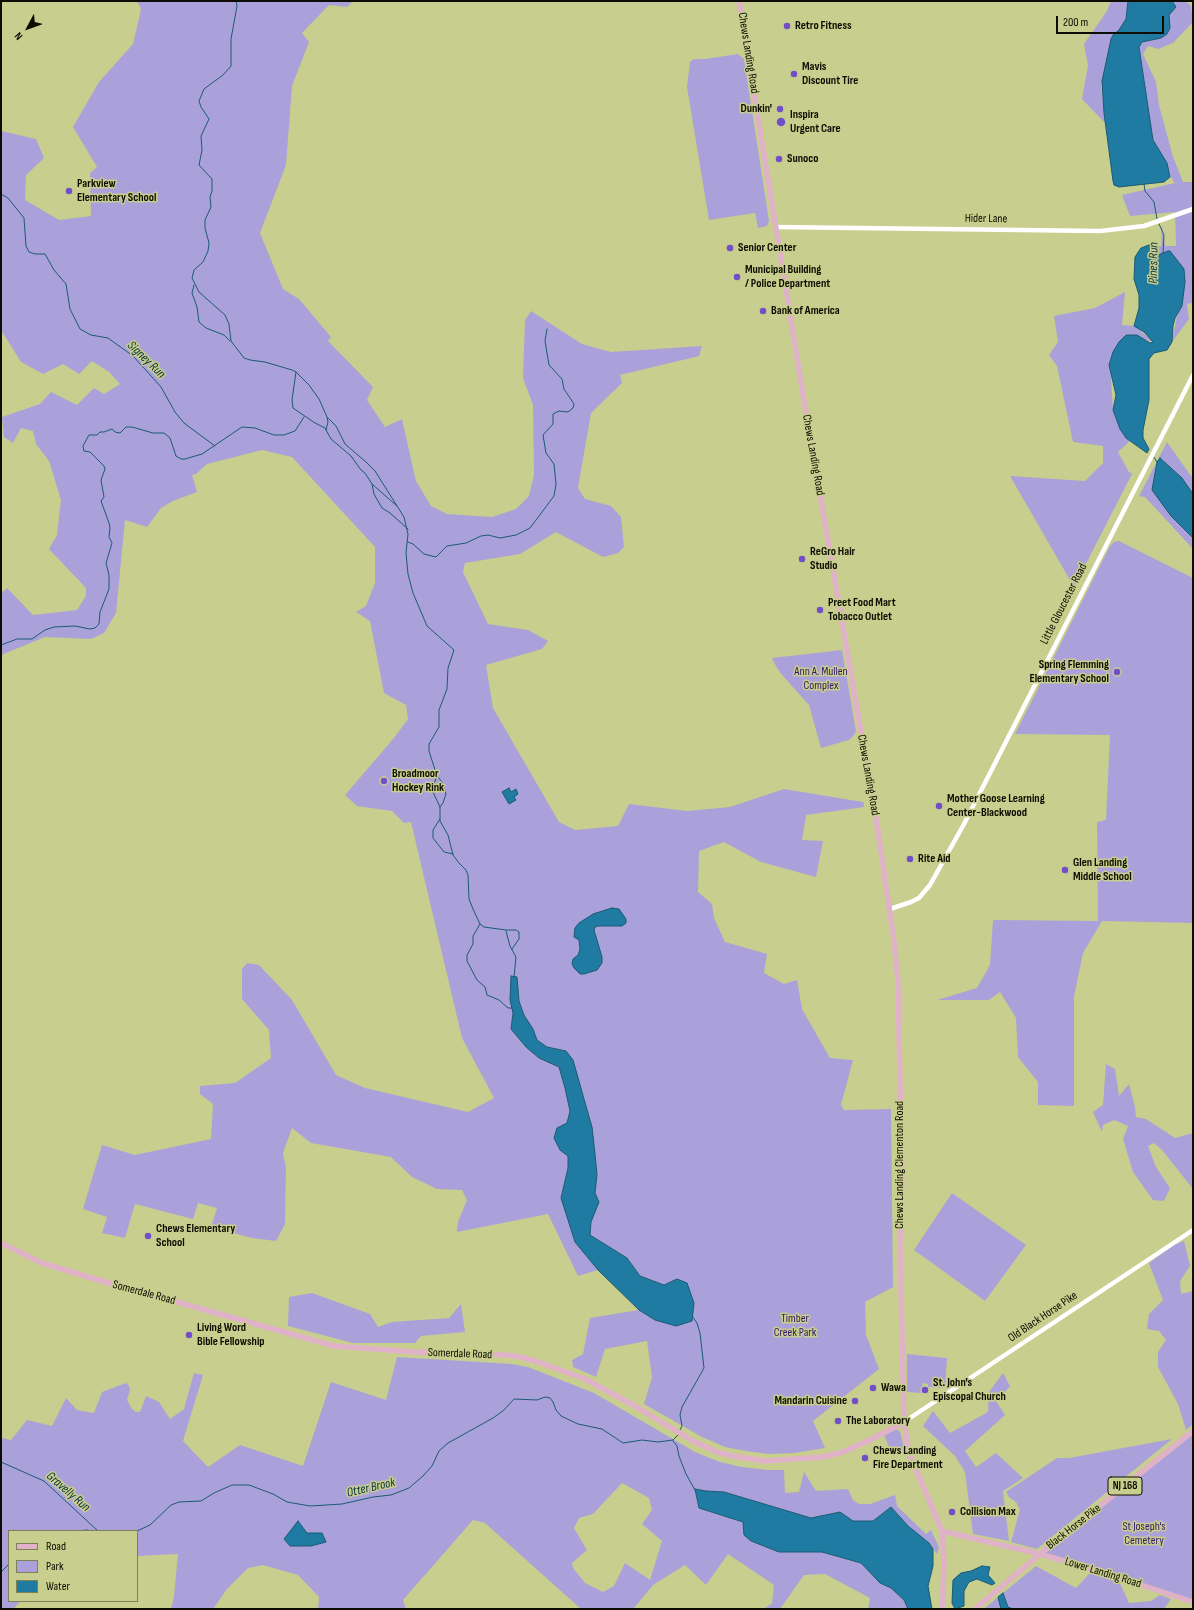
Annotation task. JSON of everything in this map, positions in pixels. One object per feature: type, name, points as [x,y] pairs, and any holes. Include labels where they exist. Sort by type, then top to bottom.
[{"type":"main road","name":"Chews Landing Road","points":[[739,1],[775,227],[890,909]]},
{"type":"main road","name":"Chews Landing Clementon Road","points":[[890,909],[897,961],[898,982],[902,1183],[900,1253],[904,1422]]},
{"type":"main road","name":"Somerdale Road","points":[[1,1243],[42,1263],[334,1346],[408,1352],[506,1355],[542,1362],[585,1380],[633,1405],[693,1441],[717,1452],[733,1456],[765,1461],[823,1457],[843,1452],[904,1422]]},
{"type":"main road","points":[[904,1422],[909,1453],[942,1531],[944,1562],[942,1609]]},
{"type":"main road","name":"Black Horse Pike","points":[[975,1609],[991,1594],[1193,1431]]},
{"type":"main road","name":"Lower Landing Road","points":[[942,1531],[1040,1554],[1105,1573],[1193,1602]]},
{"type":"street","name":"Hider Lane","points":[[775,227],[1093,231],[1144,226],[1193,210]]},
{"type":"street","name":"Little Gloucester Road","points":[[890,909],[919,898],[930,885],[965,822],[1193,375]]},
{"type":"street","name":"Old Black Horse Pike","points":[[904,1422],[1193,1230]]},
{"type":"green space","name":"Timber Creek Park","points":[[137,1],[353,1],[347,7],[329,5],[302,33],[309,42],[292,86],[286,165],[260,233],[283,289],[299,299],[331,337],[328,341],[373,387],[367,400],[385,427],[402,419],[416,481],[431,506],[447,514],[492,517],[516,509],[529,496],[534,475],[533,405],[523,378],[525,320],[531,311],[582,344],[611,352],[702,346],[699,356],[620,375],[622,383],[591,413],[578,488],[585,499],[611,506],[621,517],[624,547],[618,553],[603,557],[556,532],[520,554],[465,563],[463,572],[488,624],[528,630],[548,641],[542,649],[486,665],[493,708],[559,822],[575,830],[618,826],[629,804],[687,811],[730,807],[784,789],[863,802],[864,804],[864,807],[806,815],[802,840],[823,841],[816,877],[761,862],[724,842],[699,851],[698,892],[712,904],[714,918],[725,942],[767,954],[764,973],[784,984],[797,980],[802,1009],[830,1058],[853,1060],[841,1105],[844,1110],[891,1109],[893,1287],[865,1302],[866,1335],[879,1369],[813,1421],[825,1448],[794,1453],[769,1454],[725,1447],[702,1437],[644,1404],[652,1377],[647,1341],[605,1349],[596,1377],[573,1367],[572,1360],[583,1354],[590,1318],[639,1310],[655,1320],[677,1279],[664,1285],[640,1276],[627,1258],[590,1235],[591,1222],[599,1202],[595,1193],[597,1175],[592,1127],[584,1097],[566,1051],[547,1047],[537,1040],[533,1029],[524,1015],[519,1001],[516,977],[510,1000],[513,1013],[511,1029],[526,1047],[539,1058],[559,1067],[570,1111],[567,1123],[557,1128],[560,1150],[568,1155],[568,1168],[561,1198],[575,1242],[598,1270],[578,1276],[548,1214],[457,1232],[458,1222],[467,1200],[462,1190],[437,1189],[412,1177],[391,1157],[311,1143],[292,1128],[283,1153],[286,1168],[285,1224],[276,1241],[252,1238],[211,1227],[217,1208],[198,1203],[193,1219],[135,1204],[125,1238],[102,1233],[107,1217],[83,1209],[102,1145],[135,1155],[211,1139],[213,1104],[200,1094],[200,1086],[235,1083],[271,1058],[269,1030],[242,999],[242,969],[247,963],[259,965],[292,1000],[336,1075],[365,1088],[468,1112],[494,1098],[462,1038],[411,822],[404,823],[392,811],[357,806],[345,795],[394,738],[408,719],[406,705],[384,693],[370,621],[356,612],[366,606],[375,583],[375,547],[292,457],[262,450],[207,464],[196,474],[192,475],[197,492],[173,501],[161,508],[147,527],[125,520],[116,613],[104,633],[91,639],[45,637],[1,655],[1,594],[7,588],[33,615],[77,610],[86,596],[86,588],[49,549],[57,535],[61,500],[49,461],[36,444],[33,431],[21,428],[13,443],[4,437],[2,417],[40,404],[51,392],[77,405],[94,388],[104,394],[120,384],[109,372],[92,361],[79,374],[63,364],[43,374],[21,362],[1,330],[1,131],[36,139],[44,158],[26,175],[25,200],[59,220],[91,216],[90,173],[97,167],[73,127],[99,82],[133,44],[141,9]]},
{"type":"green space","points":[[1111,1],[1128,1],[1127,19],[1169,15],[1176,7],[1172,1],[1186,1],[1191,6],[1193,22],[1173,43],[1158,49],[1148,46],[1143,54],[1156,82],[1159,105],[1173,157],[1183,182],[1193,182],[1193,303],[1187,304],[1189,319],[1172,342],[1185,275],[1170,252],[1158,255],[1151,246],[1161,246],[1162,225],[1165,246],[1176,246],[1175,212],[1130,216],[1122,195],[1175,183],[1169,175],[1153,140],[1139,47],[1101,84],[1106,124],[1082,99],[1088,65],[1084,44],[1107,11]]},
{"type":"green space","points":[[738,54],[744,59],[769,221],[767,226],[758,228],[755,213],[709,220],[687,87],[690,62],[694,59],[705,59]]},
{"type":"green space","points":[[1125,292],[1122,325],[1135,326],[1153,342],[1127,334],[1110,361],[1113,410],[1131,440],[1118,452],[1129,472],[1132,474],[1074,587],[1010,476],[1085,481],[1103,463],[1103,446],[1073,442],[1057,366],[1049,355],[1058,342],[1054,316],[1095,308]]},
{"type":"green space","points":[[1167,442],[1191,476],[1193,476],[1193,549],[1145,497],[1139,496]]},
{"type":"green space","points":[[1119,541],[1193,578],[1193,923],[1102,921],[1083,953],[1074,997],[1074,1106],[1038,1105],[1038,1082],[1018,1057],[1016,1018],[1000,992],[989,1000],[937,1000],[977,988],[990,965],[993,920],[1098,921],[1097,822],[1106,820],[1110,735],[1015,734],[1110,546],[1114,542]]},
{"type":"green space","name":"Ann A. Mullen Complex","points":[[842,650],[856,731],[849,740],[821,748],[809,705],[783,676],[772,658]]},
{"type":"green space","points":[[1106,1064],[1115,1069],[1119,1096],[1129,1084],[1136,1117],[1146,1119],[1175,1138],[1193,1133],[1193,1189],[1162,1150],[1154,1143],[1148,1146],[1156,1167],[1170,1188],[1164,1201],[1153,1200],[1133,1172],[1123,1139],[1128,1126],[1114,1120],[1103,1125],[1102,1132],[1093,1112],[1103,1105]]},
{"type":"green space","points":[[952,1193],[1026,1245],[985,1301],[914,1250]]},
{"type":"green space","points":[[1184,1241],[1190,1266],[1180,1281],[1181,1294],[1193,1291],[1193,1424],[1186,1430],[1178,1404],[1158,1367],[1158,1352],[1166,1340],[1159,1331],[1147,1329],[1149,1314],[1163,1300],[1149,1263],[1174,1245]]},
{"type":"green space","points":[[312,1293],[370,1314],[378,1327],[392,1322],[449,1318],[461,1304],[465,1332],[421,1336],[415,1343],[353,1343],[288,1326],[289,1297]]},
{"type":"green space","points":[[907,1354],[947,1358],[945,1388],[928,1387],[928,1384],[923,1383],[921,1393],[907,1392]]},
{"type":"green space","points":[[397,1357],[512,1364],[528,1367],[594,1393],[695,1452],[720,1462],[742,1467],[784,1470],[785,1493],[799,1492],[804,1472],[816,1491],[848,1489],[853,1500],[859,1504],[870,1504],[895,1495],[897,1506],[926,1534],[931,1530],[939,1547],[937,1554],[929,1543],[908,1526],[891,1507],[873,1521],[853,1521],[839,1512],[811,1518],[724,1492],[695,1489],[699,1508],[743,1522],[744,1535],[751,1541],[779,1552],[822,1552],[861,1563],[880,1583],[891,1588],[904,1600],[908,1609],[868,1609],[870,1598],[825,1574],[804,1575],[780,1609],[764,1609],[772,1603],[774,1585],[728,1554],[706,1585],[685,1565],[653,1585],[633,1609],[581,1609],[485,1523],[473,1520],[403,1600],[406,1609],[318,1609],[319,1597],[298,1575],[263,1565],[248,1568],[227,1589],[213,1609],[171,1609],[174,1597],[178,1554],[138,1556],[138,1530],[8,1530],[8,1602],[20,1602],[13,1609],[1,1609],[1,1438],[11,1440],[27,1420],[52,1426],[66,1398],[77,1410],[94,1413],[102,1392],[126,1383],[130,1390],[127,1400],[132,1409],[136,1412],[140,1412],[146,1396],[159,1402],[170,1419],[184,1409],[194,1373],[203,1375],[183,1441],[208,1467],[240,1445],[303,1466],[331,1382],[386,1400]],"holes":[[[622,1483],[649,1498],[652,1510],[642,1524],[662,1541],[650,1580],[625,1563],[614,1586],[603,1592],[585,1583],[573,1568],[572,1563],[587,1550],[574,1528],[579,1518],[593,1514]]]},
{"type":"green space","points":[[1003,1373],[1010,1386],[996,1401],[1005,1415],[965,1451],[976,1467],[996,1453],[1023,1478],[1003,1491],[1009,1541],[973,1534],[965,1472],[955,1456],[923,1426],[933,1411],[950,1433],[988,1412],[989,1392]]},
{"type":"green space","points":[[895,1430],[900,1432],[905,1451],[893,1456],[884,1435]]},
{"type":"green space","name":"St Joseph's Cemetery","points":[[1193,1431],[1193,1602],[1040,1554]]},
{"type":"green space","points":[[1172,1439],[1037,1549],[1011,1542],[1020,1510],[1016,1502],[1009,1497],[1006,1492],[1057,1458],[1069,1458]]},
{"type":"green space","points":[[1036,1566],[1076,1588],[1090,1573],[1119,1581],[1129,1603],[1151,1601],[1160,1595],[1171,1599],[1164,1609],[1013,1609],[1008,1607],[1003,1593]]},
{"type":"green space","points":[[998,1597],[1001,1609],[984,1609]]},
{"type":"water","points":[[1128,1],[1172,1],[1176,7],[1169,15],[1170,28],[1167,34],[1161,38],[1142,42],[1139,47],[1153,140],[1167,163],[1170,177],[1164,182],[1119,187],[1114,185],[1113,181],[1104,113],[1102,81],[1111,39],[1126,19]]},
{"type":"water","points":[[1149,245],[1153,247],[1158,255],[1170,251],[1184,269],[1185,282],[1182,306],[1175,318],[1173,326],[1172,342],[1167,350],[1154,353],[1149,359],[1149,400],[1143,430],[1143,438],[1149,449],[1147,453],[1126,438],[1120,429],[1113,410],[1116,395],[1109,365],[1113,352],[1119,342],[1126,335],[1137,335],[1150,343],[1153,342],[1144,332],[1134,326],[1139,308],[1139,295],[1134,279],[1135,257],[1141,248]]},
{"type":"water","points":[[1160,458],[1182,478],[1193,494],[1193,538],[1171,516],[1152,490],[1157,462]]},
{"type":"water","points":[[509,788],[511,792],[516,789],[518,794],[514,797],[516,800],[509,804],[502,792]]},
{"type":"water","points":[[612,908],[619,909],[626,919],[626,923],[622,926],[595,927],[594,930],[602,957],[602,963],[597,970],[580,974],[572,964],[573,959],[578,955],[580,949],[579,940],[574,937],[575,928],[579,923],[593,914]]},
{"type":"water","points":[[511,976],[517,977],[519,1001],[524,1015],[533,1029],[537,1040],[547,1047],[566,1051],[573,1060],[592,1127],[595,1154],[597,1175],[595,1193],[599,1202],[591,1222],[590,1235],[627,1258],[640,1276],[664,1285],[677,1279],[687,1283],[694,1303],[692,1321],[676,1326],[655,1320],[639,1310],[598,1270],[575,1242],[561,1198],[568,1168],[568,1156],[560,1150],[554,1138],[557,1128],[567,1123],[570,1111],[565,1088],[559,1067],[539,1058],[526,1047],[511,1029],[513,1013],[510,1000]]},
{"type":"water","points":[[695,1489],[724,1492],[811,1518],[840,1512],[853,1521],[873,1521],[891,1507],[908,1526],[929,1543],[933,1549],[933,1566],[928,1586],[932,1609],[908,1609],[904,1600],[891,1588],[880,1583],[861,1563],[822,1552],[779,1552],[751,1541],[744,1535],[743,1522],[699,1508]]},
{"type":"water","points":[[298,1521],[307,1533],[322,1533],[326,1542],[311,1546],[290,1546],[284,1539]]},
{"type":"water","points":[[982,1566],[990,1567],[988,1575],[995,1583],[992,1585],[977,1579],[969,1582],[964,1591],[964,1606],[955,1609],[952,1603],[953,1580],[961,1573],[971,1571]]},
{"type":"water","points":[[1003,1593],[1008,1607],[1013,1609],[1001,1609],[998,1597]]},
{"type":"waterway","points":[[236,1],[237,6],[231,39],[231,66],[223,75],[204,89],[199,101],[209,119],[201,136],[202,150],[199,165],[212,179],[212,191],[210,197],[211,207],[205,220],[205,228],[209,243],[208,251],[203,262],[194,270],[192,278],[199,292],[225,315],[229,324],[231,341],[244,358],[265,362],[292,370],[309,385],[319,399],[327,417],[328,422],[326,430]]},
{"type":"waterway","name":"Pines Run","points":[[1144,184],[1145,191],[1154,202],[1157,219]]},
{"type":"waterway","name":"Signey Run","points":[[1,194],[8,198],[24,218],[26,246],[29,252],[35,254],[45,254],[54,270],[66,284],[70,309],[80,329],[91,335],[108,338],[133,356],[161,387],[175,412],[184,423],[215,446]]},
{"type":"waterway","name":"Pines Run","points":[[1159,224],[1164,235],[1163,253]]},
{"type":"waterway","points":[[194,285],[192,293],[197,307],[199,322],[206,328],[224,335],[230,341]]},
{"type":"waterway","points":[[408,542],[413,544],[424,554],[436,557],[447,546],[466,543],[481,536],[488,535],[500,538],[516,535],[530,528],[554,496],[556,484],[554,464],[546,453],[543,435],[553,424],[553,414],[559,411],[568,412],[573,408],[574,404],[564,389],[562,379],[549,365],[545,341],[547,329]]},
{"type":"waterway","points":[[296,372],[292,400],[293,408],[325,428],[331,439],[351,456],[372,484],[397,506]]},
{"type":"waterway","points":[[1,645],[17,639],[32,639],[45,630],[54,627],[75,626],[90,629],[95,628],[99,624],[100,612],[109,589],[109,575],[106,563],[112,543],[109,537],[109,523],[101,501],[104,497],[101,480],[105,469],[104,466],[90,452],[84,451],[83,446],[89,435],[97,435],[100,432],[112,429],[115,432],[120,433],[126,427],[132,427],[153,433],[164,433],[170,438],[176,456],[181,459],[185,459],[202,454],[242,427],[255,428],[274,435],[284,435],[295,431],[304,417]]},
{"type":"waterway","points":[[327,417],[336,426],[345,444],[375,471],[404,517],[408,534],[406,553],[408,574],[413,593],[427,626],[454,650],[448,668],[447,689],[439,710],[439,727],[429,744],[429,751],[437,776],[433,786],[433,792],[440,807],[440,821],[448,835],[453,855],[466,870],[468,875],[469,899],[480,924],[484,927],[516,930],[519,932],[519,939],[512,949]]},
{"type":"waterway","name":"Pines Run","points":[[1153,456],[1157,462]]},
{"type":"waterway","points":[[372,484],[374,494],[382,508],[408,529]]},
{"type":"waterway","points":[[438,777],[442,782],[446,794],[440,807]]},
{"type":"waterway","points":[[440,819],[433,830],[433,838],[444,852],[453,854]]},
{"type":"waterway","points":[[480,924],[473,936],[473,944],[467,955],[467,961],[477,980],[485,987],[487,995],[499,1000],[508,1008],[512,1008]]},
{"type":"waterway","points":[[506,931],[510,946],[516,957],[514,977]]},
{"type":"waterway","points":[[680,1430],[682,1426],[680,1415],[682,1407],[704,1368],[700,1333],[697,1323],[692,1316]]},
{"type":"waterway","name":"Otter Brook","points":[[138,1531],[150,1525],[171,1505],[179,1502],[201,1501],[232,1485],[249,1485],[273,1494],[287,1502],[310,1506],[342,1504],[373,1497],[391,1495],[409,1488],[423,1476],[432,1466],[439,1451],[448,1443],[493,1418],[504,1410],[514,1399],[537,1400],[545,1397],[550,1398],[561,1416],[578,1424],[602,1429],[623,1443],[642,1440],[658,1442],[673,1440]]},
{"type":"waterway","name":"Otter Brook","points":[[673,1440],[678,1435]]},
{"type":"waterway","points":[[673,1441],[677,1446],[686,1474],[695,1490]]},
{"type":"waterway","name":"Gravelly Run","points":[[1,1462],[44,1481],[97,1530]]},
{"type":"waterway","name":"Otter Brook","points":[[1,1572],[8,1565]]},
{"type":"place","name":"Retro Fitness","points":[[787,26]]},
{"type":"place","name":"Mavis Discount Tire","points":[[794,74]]},
{"type":"place","name":"Dunkin'","points":[[780,109]]},
{"type":"place","name":"Inspira Urgent Care","points":[[781,122]]},
{"type":"place","name":"Sunoco","points":[[779,159]]},
{"type":"place","name":"Parkview Elementary School","points":[[69,191]]},
{"type":"place","name":"Senior Center","points":[[730,248]]},
{"type":"place","name":"Municipal Building / Police Department","points":[[737,277]]},
{"type":"place","name":"Bank of America","points":[[763,311]]},
{"type":"place","name":"ReGro Hair Studio","points":[[802,559]]},
{"type":"place","name":"Preet Food Mart Tobacco Outlet","points":[[820,610]]},
{"type":"place","name":"Spring Flemming Elementary School","points":[[1117,672]]},
{"type":"place","name":"Broadmoor Hockey Rink","points":[[384,781]]},
{"type":"place","name":"Mother Goose Learning Center-Blackwood","points":[[939,806]]},
{"type":"place","name":"Rite Aid","points":[[910,859]]},
{"type":"place","name":"Glen Landing Middle School","points":[[1065,870]]},
{"type":"place","name":"Chews Elementary School","points":[[148,1236]]},
{"type":"place","name":"Living Word Bible Fellowship","points":[[189,1335]]},
{"type":"place","name":"Wawa","points":[[873,1388]]},
{"type":"place","name":"St. John's Episcopal Church","points":[[925,1390]]},
{"type":"place","name":"Mandarin Cuisine","points":[[855,1401]]},
{"type":"place","name":"The Laboratory","points":[[838,1421]]},
{"type":"place","name":"Chews Landing Fire Department","points":[[865,1458]]},
{"type":"place","name":"Collision Max","points":[[952,1512]]}]
